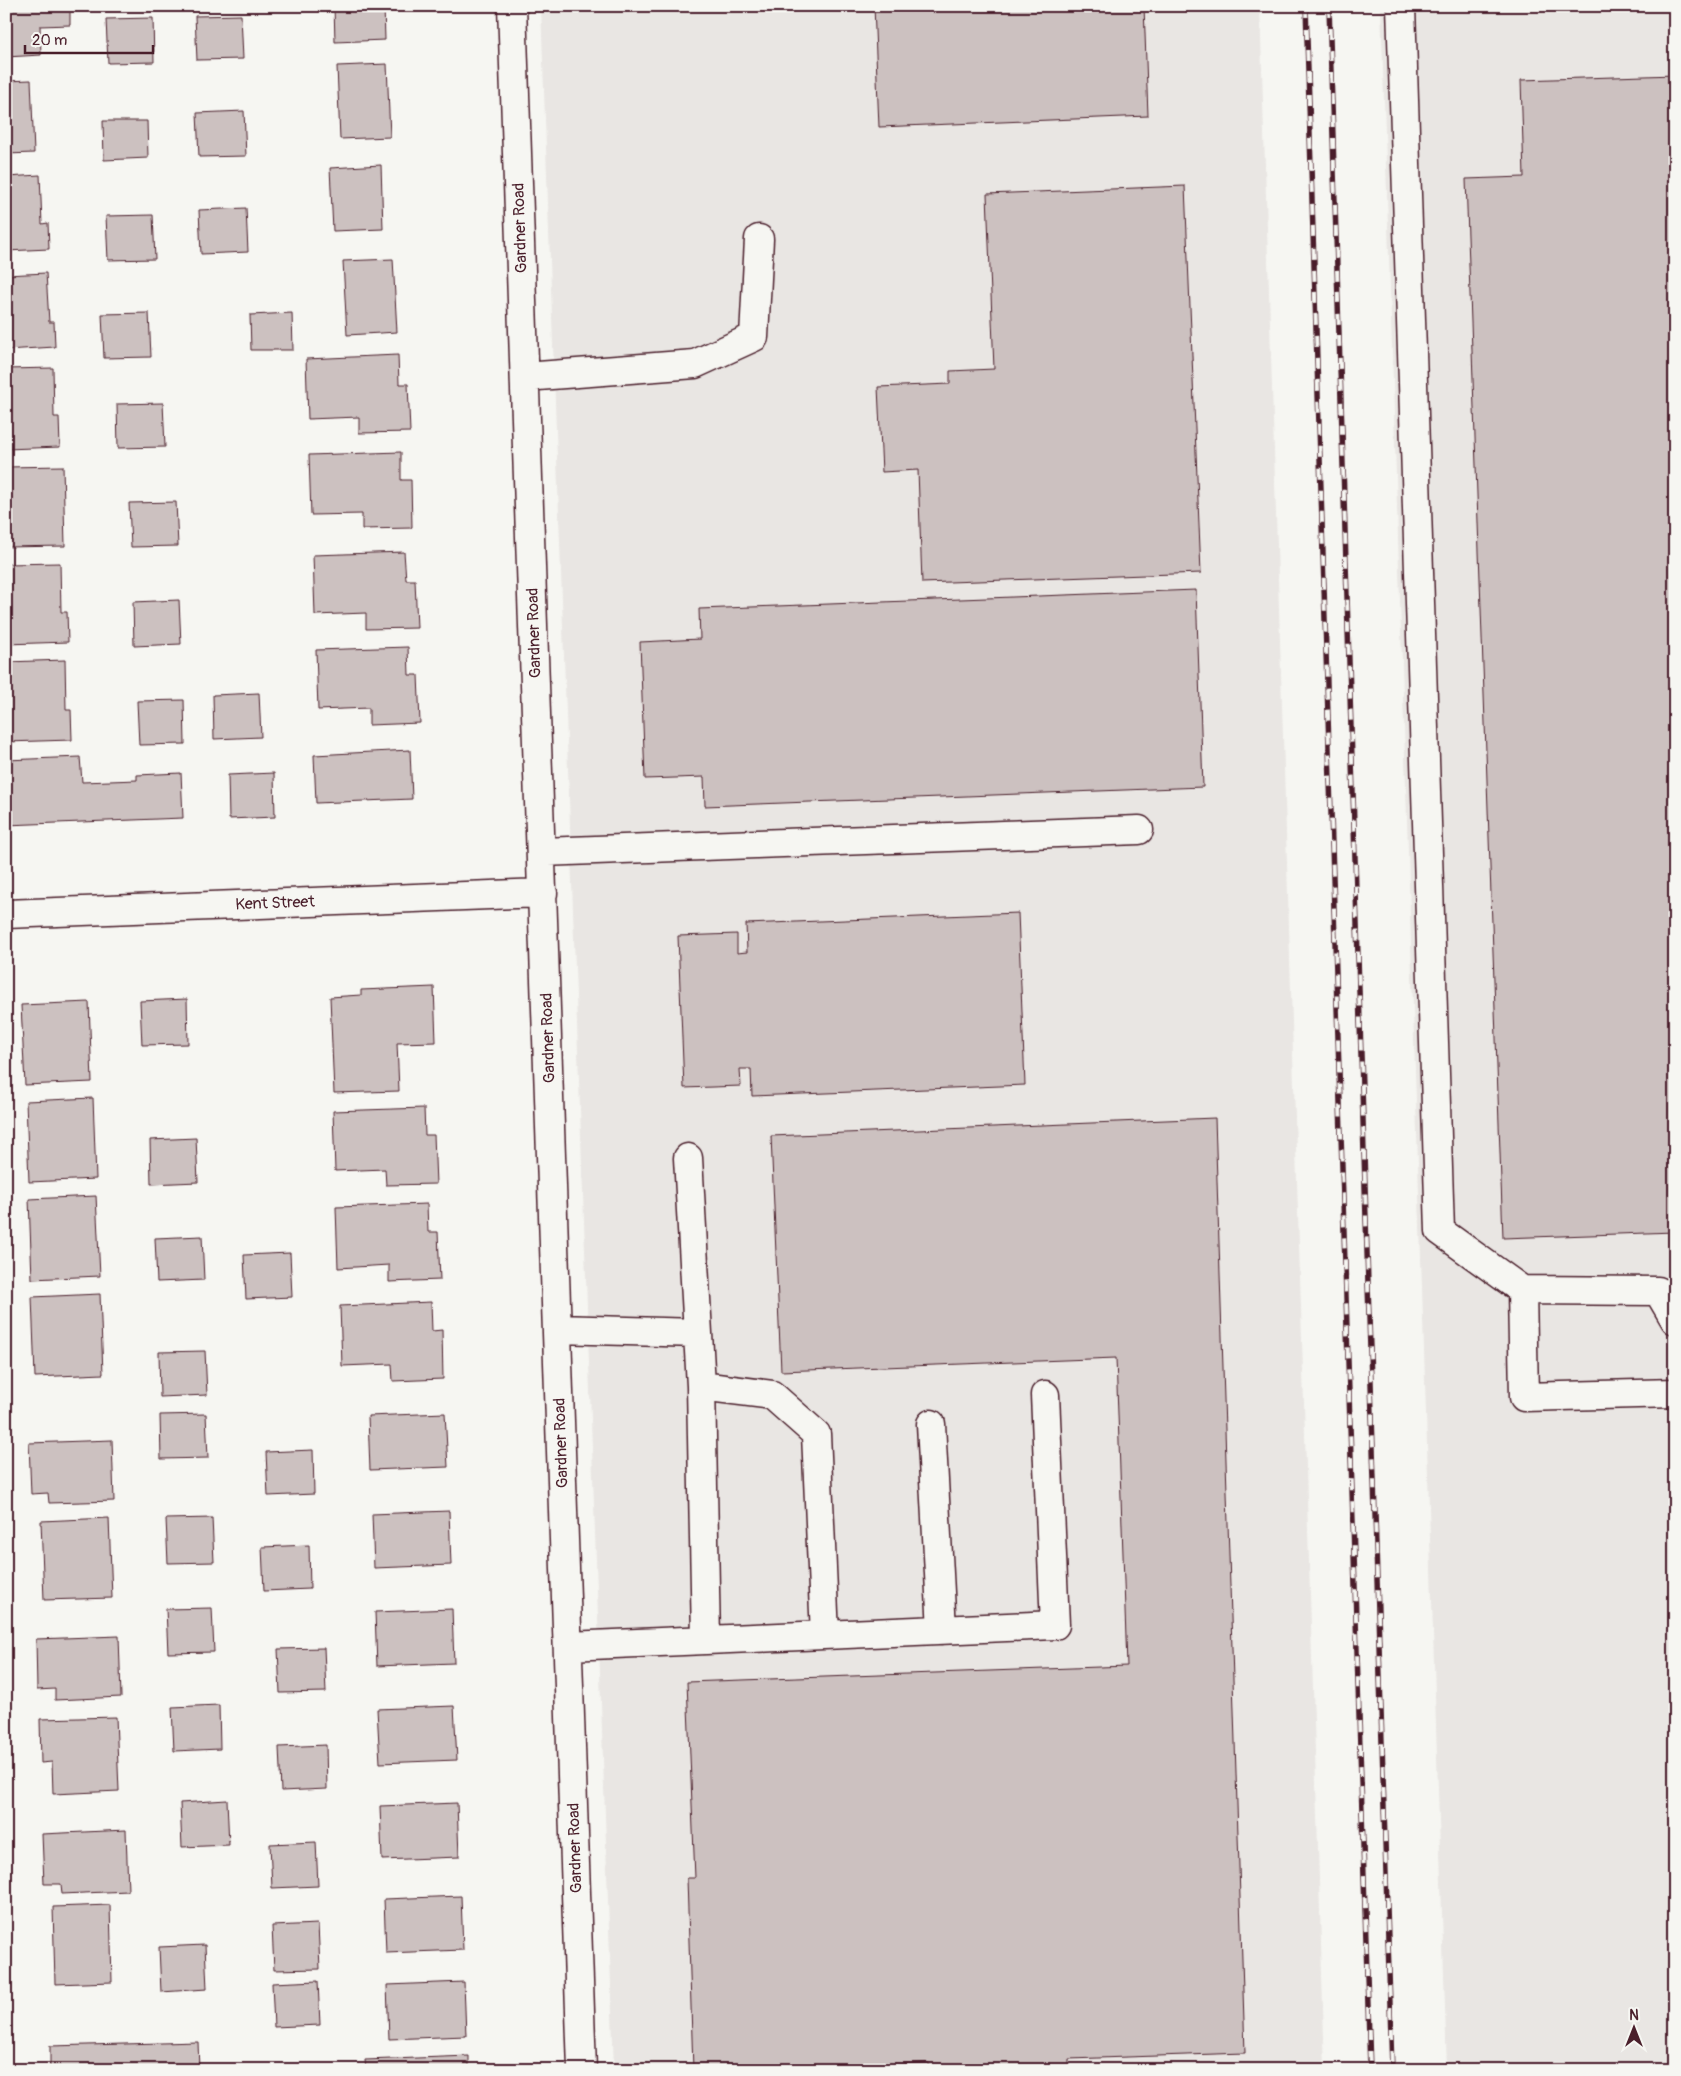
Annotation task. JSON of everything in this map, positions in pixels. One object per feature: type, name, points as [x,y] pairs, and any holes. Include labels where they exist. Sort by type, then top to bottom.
[{"type":"street","name":"Gardner Road","points":[[512,6],[582,2070]]},
{"type":"street","points":[[1401,6],[1440,1231],[1522,1290],[1658,1291],[1675,1320]]},
{"type":"street","points":[[525,376],[695,364],[754,337],[759,239]]},
{"type":"street","points":[[542,852],[1139,830]]},
{"type":"street","name":"Kent Street","points":[[6,914],[543,893]]},
{"type":"street","points":[[688,1158],[701,1386],[706,1639]]},
{"type":"street","points":[[1522,1290],[1524,1397],[1675,1394]]},
{"type":"street","points":[[558,1329],[698,1333]]},
{"type":"street","points":[[701,1386],[772,1396],[816,1434],[825,1635]]},
{"type":"street","points":[[568,1646],[1055,1625],[1045,1395]]},
{"type":"street","points":[[932,1424],[942,1630]]},
{"type":"shaded area","points":[[541,6],[1260,6],[1325,2070],[614,2070]]},
{"type":"shaded area","points":[[1381,6],[1675,6],[1675,2070],[1447,2070]]},
{"type":"building","points":[[6,6],[70,6],[70,25],[40,26],[41,55],[6,57]]},
{"type":"building","points":[[334,6],[384,6],[385,40],[335,42]]},
{"type":"building","points":[[874,6],[1144,6],[1148,116],[879,127]]},
{"type":"building","points":[[241,15],[243,59],[197,60],[195,16]]},
{"type":"building","points":[[153,18],[154,62],[108,63],[106,19]]},
{"type":"building","points":[[387,64],[390,137],[340,139],[337,66]]},
{"type":"building","points":[[1675,75],[1675,1232],[1503,1238],[1466,179],[1524,177],[1521,80]]},
{"type":"building","points":[[31,80],[34,153],[6,154],[6,81]]},
{"type":"building","points":[[244,111],[246,156],[199,157],[197,113]]},
{"type":"building","points":[[103,121],[147,121],[148,158],[104,160]]},
{"type":"building","points":[[381,165],[383,229],[333,231],[330,168]]},
{"type":"building","points":[[40,175],[42,224],[48,223],[49,249],[6,251],[6,177]]},
{"type":"building","points":[[1185,186],[1201,573],[922,583],[918,470],[882,472],[878,387],[950,384],[950,371],[994,369],[987,194]]},
{"type":"building","points":[[246,208],[248,252],[201,254],[199,210]]},
{"type":"building","points":[[153,215],[155,259],[108,260],[106,216]]},
{"type":"building","points":[[393,259],[397,332],[347,335],[343,261]]},
{"type":"building","points":[[46,273],[49,322],[54,322],[55,347],[6,350],[6,275]]},
{"type":"building","points":[[149,313],[151,357],[104,358],[102,314]]},
{"type":"building","points":[[292,313],[293,350],[251,350],[250,315]]},
{"type":"building","points":[[398,355],[399,384],[408,384],[410,432],[359,433],[359,417],[308,419],[306,359]]},
{"type":"building","points":[[53,368],[54,417],[59,417],[60,447],[6,449],[6,369]]},
{"type":"building","points":[[163,403],[165,447],[118,448],[117,404]]},
{"type":"building","points":[[401,452],[401,480],[411,480],[412,528],[362,529],[362,514],[311,515],[309,455]]},
{"type":"building","points":[[63,466],[65,546],[6,547],[6,467]]},
{"type":"building","points":[[176,502],[178,546],[131,547],[129,503]]},
{"type":"building","points":[[404,552],[406,580],[415,580],[417,628],[366,629],[366,613],[315,615],[313,555]]},
{"type":"building","points":[[60,563],[61,612],[67,612],[68,642],[6,644],[6,564]]},
{"type":"building","points":[[1196,590],[1203,787],[705,806],[704,777],[645,779],[640,642],[700,639],[699,609]]},
{"type":"building","points":[[179,600],[181,644],[134,646],[133,602]]},
{"type":"building","points":[[408,647],[409,675],[418,675],[420,723],[369,725],[369,708],[318,710],[316,650]]},
{"type":"building","points":[[65,660],[66,710],[71,710],[72,740],[6,742],[6,662]]},
{"type":"building","points":[[259,693],[261,737],[214,739],[213,695]]},
{"type":"building","points":[[184,700],[185,744],[139,745],[137,701]]},
{"type":"building","points":[[410,750],[412,799],[316,803],[314,755]]},
{"type":"building","points":[[80,757],[82,782],[137,780],[137,775],[181,773],[183,818],[6,825],[6,760]]},
{"type":"building","points":[[274,773],[275,817],[229,819],[228,775]]},
{"type":"building","points":[[1018,913],[1025,1085],[752,1096],[751,1069],[740,1069],[741,1086],[684,1088],[678,936],[737,934],[737,953],[747,952],[746,924]]},
{"type":"building","points":[[434,987],[436,1042],[397,1043],[399,1091],[334,1093],[330,997],[361,995],[361,990]]},
{"type":"building","points":[[187,999],[188,1044],[142,1045],[140,1001]]},
{"type":"building","points":[[89,1002],[92,1082],[25,1085],[21,1005]]},
{"type":"building","points":[[93,1098],[96,1179],[29,1182],[26,1101]]},
{"type":"building","points":[[424,1108],[425,1135],[434,1135],[436,1184],[386,1185],[385,1169],[335,1171],[333,1111]]},
{"type":"building","points":[[1215,1118],[1245,2053],[1069,2059],[1069,2070],[929,2070],[929,2063],[693,2070],[687,1878],[695,1878],[687,1682],[1127,1666],[1116,1358],[781,1371],[771,1136]]},
{"type":"building","points":[[196,1138],[198,1182],[151,1184],[150,1140]]},
{"type":"building","points":[[96,1196],[100,1276],[32,1279],[29,1199]]},
{"type":"building","points":[[427,1204],[428,1232],[438,1232],[440,1280],[389,1282],[389,1265],[338,1268],[336,1207]]},
{"type":"building","points":[[202,1236],[204,1280],[157,1282],[155,1238]]},
{"type":"building","points":[[290,1253],[292,1297],[246,1299],[244,1255]]},
{"type":"building","points":[[100,1294],[103,1374],[35,1377],[32,1297]]},
{"type":"building","points":[[431,1302],[432,1331],[442,1330],[443,1379],[393,1381],[392,1364],[342,1366],[340,1306]]},
{"type":"building","points":[[205,1351],[207,1395],[160,1397],[159,1352]]},
{"type":"building","points":[[445,1413],[448,1467],[370,1470],[368,1416]]},
{"type":"building","points":[[206,1414],[208,1458],[161,1459],[160,1415]]},
{"type":"building","points":[[112,1440],[114,1501],[49,1503],[48,1493],[31,1494],[29,1443]]},
{"type":"building","points":[[313,1450],[314,1494],[268,1496],[266,1452]]},
{"type":"building","points":[[449,1511],[451,1565],[374,1568],[372,1514]]},
{"type":"building","points":[[109,1518],[112,1598],[44,1600],[41,1521]]},
{"type":"building","points":[[212,1518],[214,1562],[168,1563],[166,1519]]},
{"type":"building","points":[[309,1545],[310,1589],[264,1591],[262,1547]]},
{"type":"building","points":[[212,1608],[214,1652],[168,1653],[166,1609]]},
{"type":"building","points":[[452,1609],[454,1663],[377,1666],[375,1612]]},
{"type":"building","points":[[119,1636],[121,1697],[55,1700],[55,1689],[37,1690],[36,1639]]},
{"type":"building","points":[[324,1648],[326,1692],[280,1693],[278,1649]]},
{"type":"building","points":[[219,1705],[220,1749],[174,1751],[172,1707]]},
{"type":"building","points":[[454,1706],[457,1760],[380,1763],[377,1709]]},
{"type":"building","points":[[116,1717],[119,1791],[53,1794],[52,1762],[41,1763],[40,1719]]},
{"type":"building","points":[[326,1745],[327,1789],[281,1791],[279,1747]]},
{"type":"building","points":[[227,1800],[229,1845],[182,1847],[180,1803]]},
{"type":"building","points":[[457,1803],[459,1857],[382,1860],[380,1806]]},
{"type":"building","points":[[126,1830],[128,1891],[62,1894],[61,1884],[44,1884],[42,1834]]},
{"type":"building","points":[[316,1842],[318,1886],[272,1888],[270,1844]]},
{"type":"building","points":[[461,1896],[463,1950],[386,1953],[384,1899]]},
{"type":"building","points":[[110,1905],[112,1982],[55,1984],[53,1907]]},
{"type":"building","points":[[318,1924],[320,1969],[274,1970],[272,1926]]},
{"type":"building","points":[[205,1945],[207,1989],[161,1992],[159,1947]]},
{"type":"building","points":[[318,1981],[320,2025],[274,2027],[272,1983]]},
{"type":"building","points":[[464,1982],[466,2036],[389,2039],[387,1985]]},
{"type":"building","points":[[198,2042],[199,2070],[50,2070],[50,2046]]},
{"type":"building","points":[[469,2056],[469,2070],[366,2070],[365,2060]]},
{"type":"railway","points":[[1306,6],[1370,2070]]},
{"type":"railway","points":[[1329,6],[1392,2070]]}]
